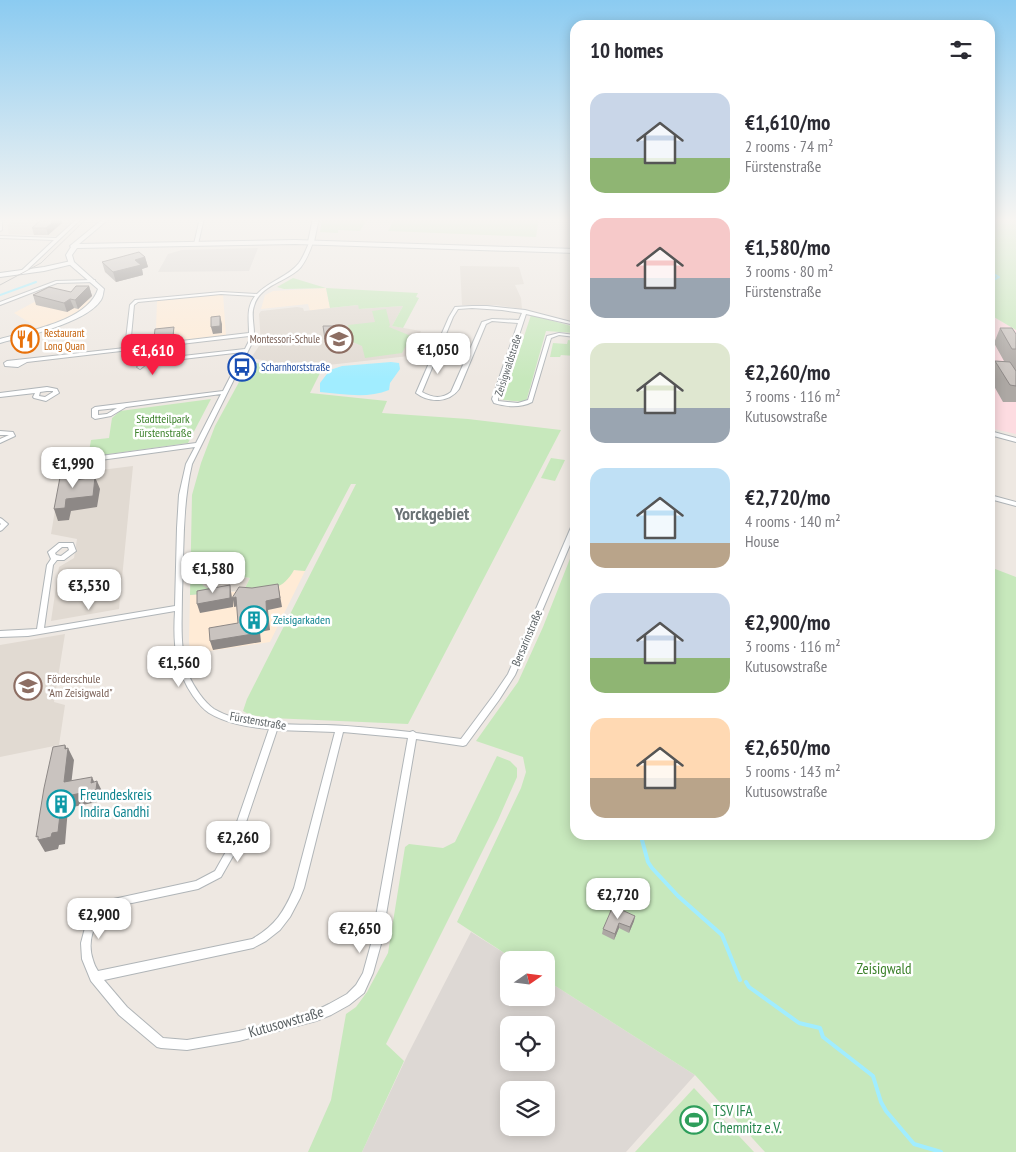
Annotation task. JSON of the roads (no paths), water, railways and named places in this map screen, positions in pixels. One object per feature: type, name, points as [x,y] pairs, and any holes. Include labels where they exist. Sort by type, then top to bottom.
[{"type":"main road","points":[[0,341],[66,321],[83,312],[97,300],[102,292],[100,286],[82,272]]},
{"type":"street","points":[[0,275],[22,272]]},
{"type":"street","points":[[127,348],[132,305],[137,301],[238,293],[258,295],[292,272]]},
{"type":"street","points":[[0,304],[56,282],[93,281]]},
{"type":"street","name":"Fürstenstraße","points":[[258,295],[250,311],[253,334],[247,350],[188,464],[183,486],[178,608],[181,661],[191,687],[212,711],[234,719],[274,726],[413,734],[463,743]]},
{"type":"street","name":"Zeisigwaldstraße","points":[[522,322],[492,320],[484,323],[454,394],[445,398],[423,395],[419,392],[451,317],[457,308],[485,307],[526,311],[570,323]]},
{"type":"street","name":"Zeisigwaldstraße","points":[[526,311],[495,399],[501,403],[522,404],[530,401],[549,337],[559,334],[570,335]]},
{"type":"street","points":[[27,359],[253,334]]},
{"type":"street","points":[[161,360],[247,350]]},
{"type":"street","points":[[0,395],[38,392]]},
{"type":"street","points":[[125,405],[108,415],[95,417],[96,409],[125,405],[226,392]]},
{"type":"street","points":[[0,434],[11,434],[12,436],[9,439],[0,441]]},
{"type":"street","points":[[995,434],[1016,440]]},
{"type":"street","points":[[86,460],[198,445]]},
{"type":"street","points":[[995,498],[1016,504]]},
{"type":"street","points":[[0,520],[5,524],[0,529]]},
{"type":"street","name":"Bersarinstraße","points":[[463,743],[511,675],[570,537]]},
{"type":"street","points":[[40,631],[50,565],[55,558]]},
{"type":"street","points":[[0,634],[40,631],[178,608]]},
{"type":"street","name":"Kutusowstraße","points":[[274,726],[232,849],[218,874],[198,885],[112,903],[97,913],[89,927],[86,943],[87,959],[95,977],[123,1011],[161,1044],[174,1046],[239,1036],[316,1016],[349,998],[359,990],[376,944],[413,734]]},
{"type":"street","points":[[95,977],[253,943],[273,932],[289,913],[299,888],[340,729]]},
{"type":"water","points":[[399,363],[400,369],[390,383],[389,390],[364,395],[320,392],[320,383],[330,370],[342,366]]},
{"type":"waterway","points":[[995,275],[999,277],[995,279]]},
{"type":"waterway","points":[[0,295],[36,282]]},
{"type":"waterway","points":[[642,840],[648,862],[652,868],[678,896],[722,935],[740,980]]},
{"type":"waterway","points":[[746,982],[749,987],[799,1023],[820,1028],[823,1037],[873,1076],[881,1102],[886,1111],[914,1144],[941,1152]]},
{"type":"tram line","points":[[0,285],[25,272]]},
{"type":"place","name":"Restaurant Long Quan","points":[[25,339]]},
{"type":"place","name":"Montessori-Schule","points":[[339,339]]},
{"type":"place","name":"Scharnhorststraße","points":[[242,367]]},
{"type":"place","name":"Zeisigarkaden","points":[[254,620]]},
{"type":"place","name":"Förderschule \"Am Zeisigwald\"","points":[[28,686]]},
{"type":"place","name":"Freundeskreis Indira Gandhi","points":[[61,804]]},
{"type":"place","name":"TSV IFA Chemnitz e.V.","points":[[694,1120]]},
{"type":"district","name":"Yorckgebiet","points":[[432,514]]},
{"type":"park label","name":"Stadtteilpark Fürstenstraße","points":[[163,426]]},
{"type":"park label","name":"Zeisigwald","points":[[884,969]]}]
